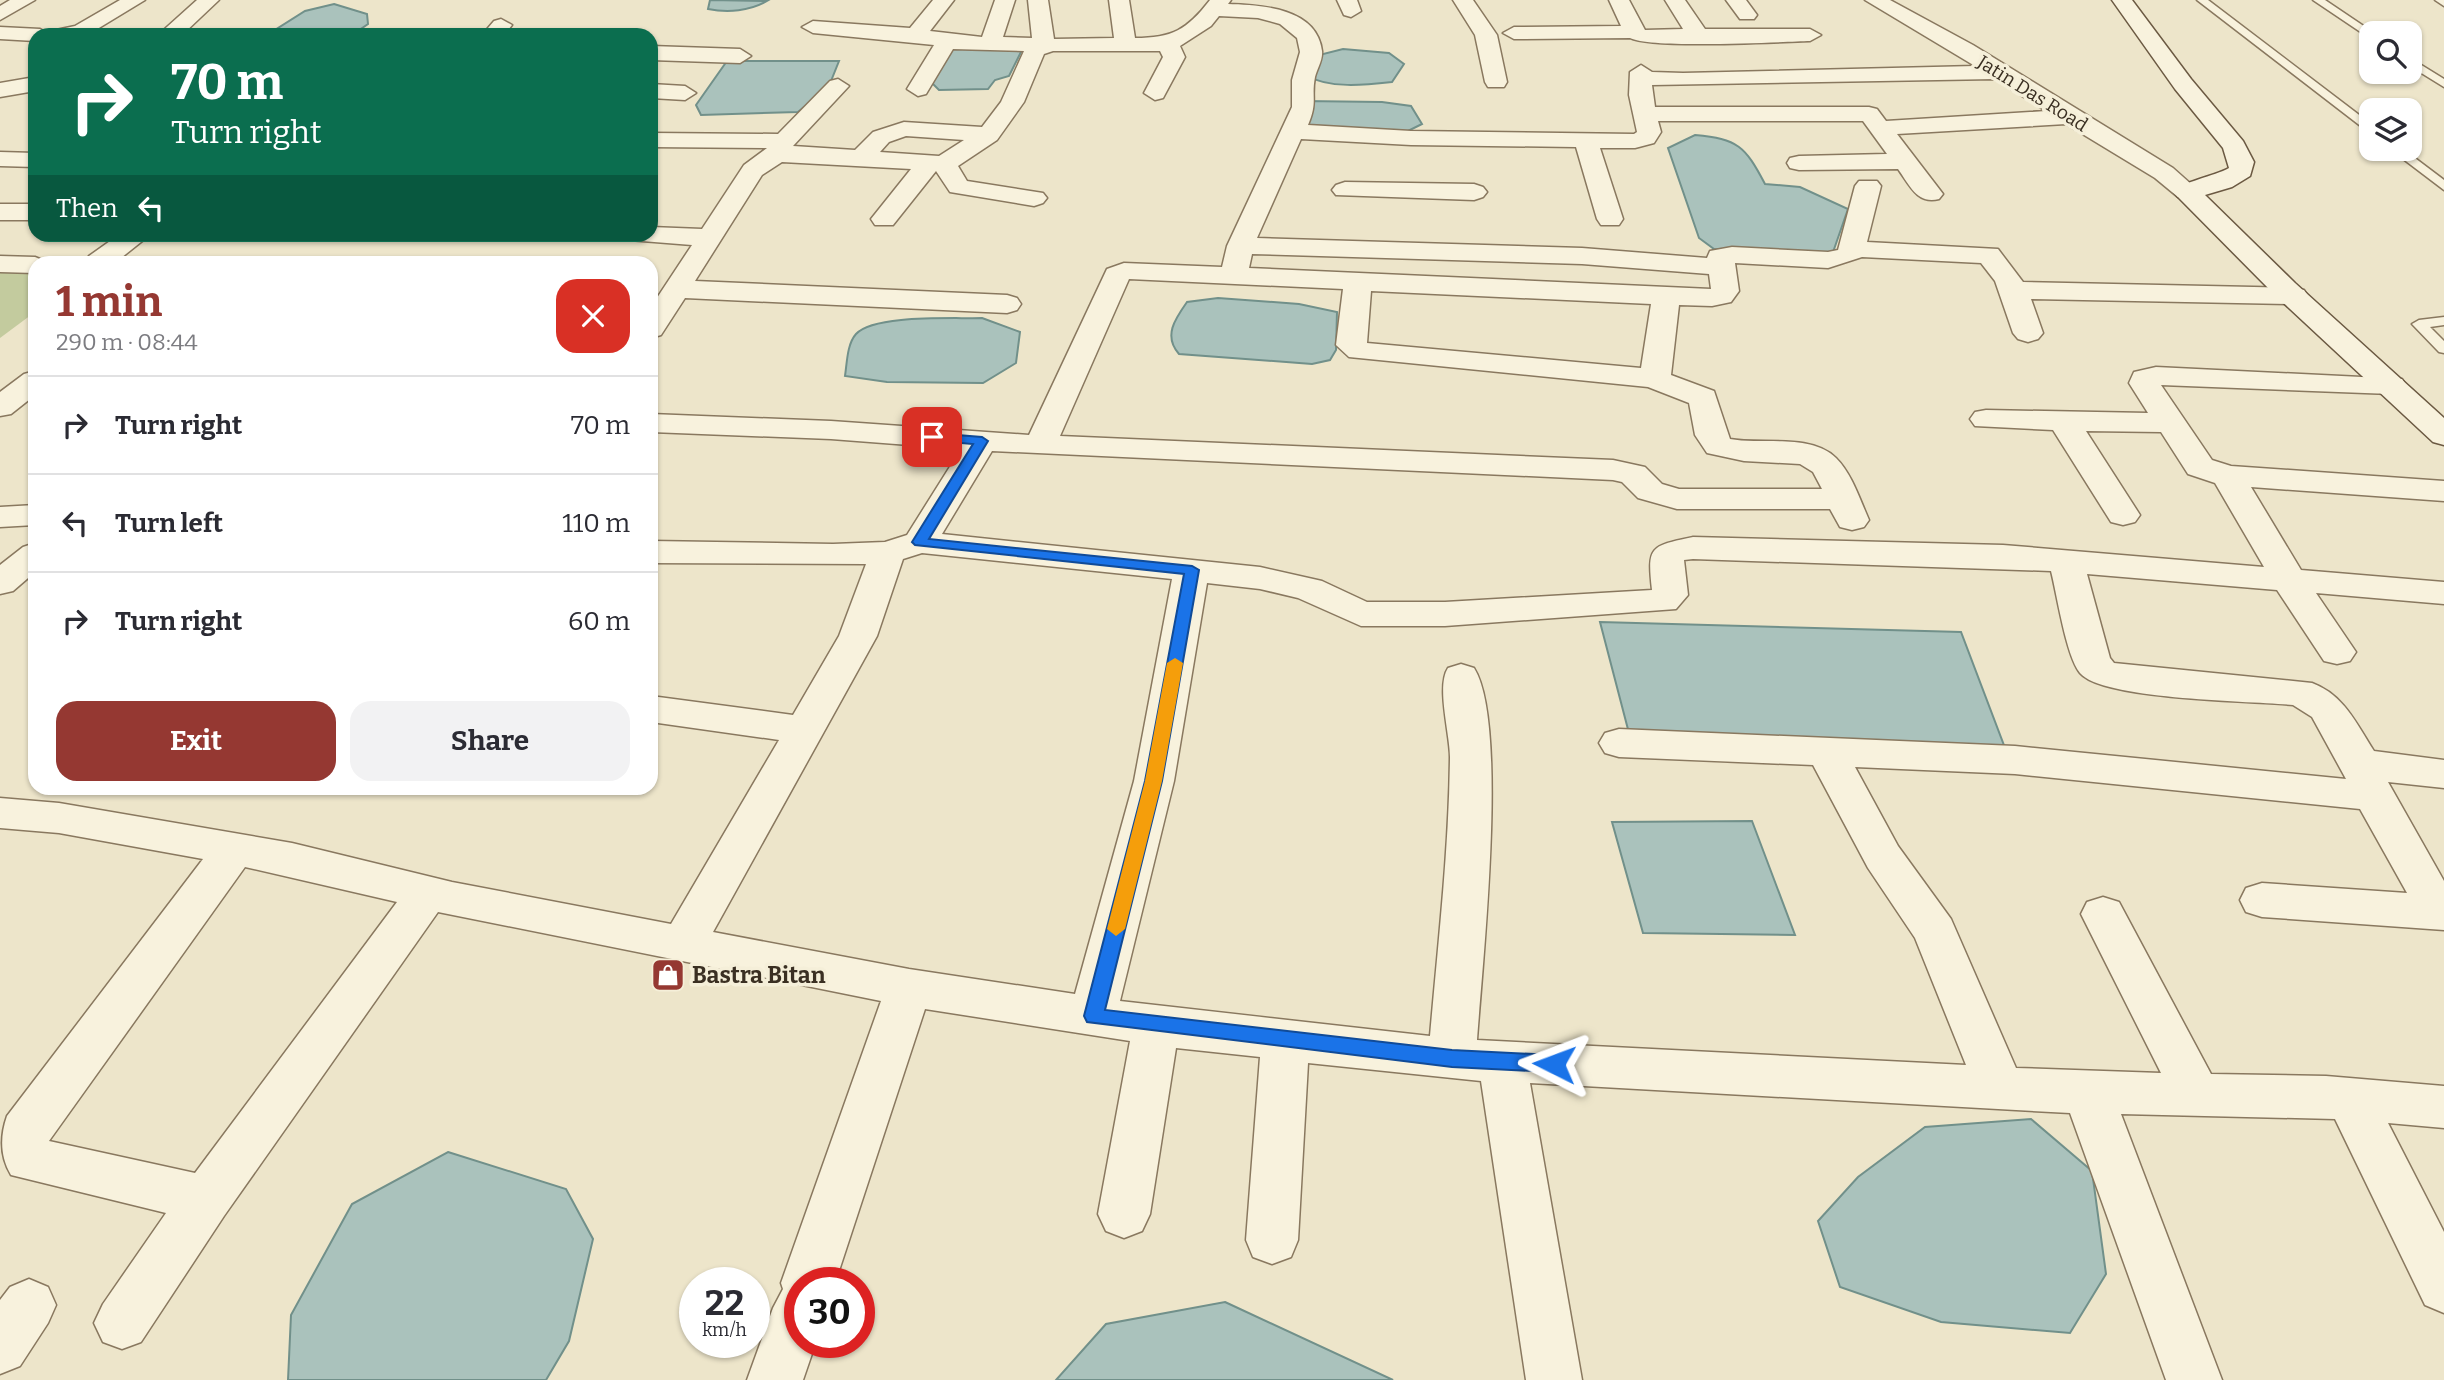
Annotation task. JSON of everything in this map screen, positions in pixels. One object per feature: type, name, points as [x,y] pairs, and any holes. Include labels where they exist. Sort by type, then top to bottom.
[{"type":"street","points":[[0,14],[25,0]]},
{"type":"street","points":[[86,28],[135,0]]},
{"type":"street","points":[[177,28],[209,0]]},
{"type":"street","points":[[916,35],[944,0]]},
{"type":"street","points":[[990,42],[1005,0]]},
{"type":"street","points":[[1038,0],[1044,47]]},
{"type":"street","points":[[1119,0],[1125,44]]},
{"type":"street","points":[[1463,0],[1486,35],[1496,82]]},
{"type":"street","points":[[1619,0],[1634,32]]},
{"type":"street","points":[[1675,0],[1699,37]]},
{"type":"street","name":"Jatin Das Road","points":[[1875,0],[2164,173],[2444,435]]},
{"type":"street","points":[[2122,0],[2183,84],[2234,146],[2242,162],[2241,172],[2223,182],[2187,192]]},
{"type":"street","points":[[813,27],[916,35],[951,42],[1044,47],[1168,44],[1204,22],[1217,5],[1274,15],[1303,29],[1311,51],[1303,84],[1304,107],[1240,246],[1233,275]]},
{"type":"street","points":[[1795,17],[1930,194]]},
{"type":"street","points":[[1514,33],[1634,32],[1651,38],[1810,35]]},
{"type":"street","points":[[0,33],[28,34]]},
{"type":"street","points":[[918,89],[945,44],[951,42]]},
{"type":"street","points":[[1155,93],[1174,57],[1168,44]]},
{"type":"street","points":[[884,219],[936,164],[989,135],[1012,102],[1035,50],[1044,47]]},
{"type":"street","points":[[658,53],[740,56]]},
{"type":"street","points":[[1291,131],[1411,138],[1635,141],[1646,138],[1649,131],[1640,95],[1641,75],[1683,80],[1999,72]]},
{"type":"street","points":[[0,90],[28,85]]},
{"type":"street","points":[[658,319],[753,170],[779,149],[838,86]]},
{"type":"street","points":[[658,91],[685,93]]},
{"type":"street","points":[[1644,114],[1876,121],[2069,117]]},
{"type":"street","points":[[861,158],[891,132],[904,129],[989,135]]},
{"type":"street","points":[[1411,138],[1422,192]]},
{"type":"street","points":[[1585,139],[1610,219]]},
{"type":"street","points":[[658,140],[936,164],[959,187],[1034,198]]},
{"type":"street","points":[[0,159],[28,160]]},
{"type":"street","points":[[1799,163],[1906,161]]},
{"type":"street","points":[[1041,444],[1117,275],[1124,271],[1666,296],[1721,296],[1725,291],[1720,257],[1732,255],[1828,260],[1844,258],[1853,249],[1868,186]]},
{"type":"street","points":[[1345,190],[1474,192]]},
{"type":"street","points":[[0,212],[28,212]]},
{"type":"street","points":[[658,235],[712,238]]},
{"type":"street","points":[[107,256],[127,242]]},
{"type":"street","points":[[1240,246],[1582,256],[1721,267]]},
{"type":"street","points":[[1853,249],[1989,255],[1999,264],[2014,290],[2028,332]]},
{"type":"street","points":[[0,264],[28,265]]},
{"type":"street","points":[[1358,282],[1351,345],[1359,351],[1655,379],[1703,398],[1711,435],[1718,446],[1749,454],[1815,457],[1825,465],[1865,551]]},
{"type":"street","points":[[678,289],[1007,304]]},
{"type":"street","points":[[2014,290],[2294,296]]},
{"type":"street","points":[[1655,379],[1666,296]]},
{"type":"street","points":[[2391,385],[2155,376],[2145,378],[2144,383],[2200,467],[2228,476],[2444,491]]},
{"type":"street","points":[[0,407],[28,385]]},
{"type":"street","points":[[1986,419],[2169,423]]},
{"type":"street","points":[[2063,420],[2123,516]]},
{"type":"street","points":[[658,423],[1613,470],[1633,474],[1650,491],[1677,499],[1842,499]]},
{"type":"street","points":[[684,944],[858,636],[904,547],[982,441]]},
{"type":"street","points":[[2228,476],[2290,582],[2337,652]]},
{"type":"street","points":[[0,517],[28,515]]},
{"type":"street","points":[[658,552],[833,555],[904,547],[1192,570],[1289,583],[1361,614],[1445,614],[1662,601],[1670,595],[1666,559],[1672,552],[1693,548],[1865,551],[2066,562],[2444,593]]},
{"type":"street","points":[[0,583],[28,560]]},
{"type":"street","points":[[2066,562],[2092,663],[2101,672],[2125,679],[2298,692],[2326,708],[2442,913]]},
{"type":"street","points":[[1093,1016],[1154,781],[1192,570]]},
{"type":"street","points":[[1452,1059],[1470,812],[1469,739],[1461,677]]},
{"type":"street","points":[[658,710],[804,730]]},
{"type":"street","points":[[1619,743],[2015,760],[2367,780],[2444,774]]},
{"type":"street","points":[[1827,753],[1883,857],[1935,931],[2000,1088]]},
{"type":"street","points":[[0,813],[59,818],[292,859],[428,893],[909,988],[1156,1026],[1452,1059],[2088,1093],[2350,1099],[2444,1107]]},
{"type":"street","points":[[206,1199],[29,1159],[22,1151],[25,1131],[233,849]]},
{"type":"street","points":[[122,1323],[206,1199],[428,893]]},
{"type":"street","points":[[2262,900],[2442,913]]},
{"type":"street","points":[[2102,914],[2197,1094]]},
{"type":"street","points":[[813,1267],[909,988]]},
{"type":"street","points":[[1124,1214],[1156,1026]]},
{"type":"street","points":[[1272,1240],[1285,1040]]},
{"type":"street","points":[[1502,1061],[1554,1380]]},
{"type":"street","points":[[2088,1093],[2194,1380]]},
{"type":"street","points":[[2350,1099],[2444,1287]]},
{"type":"street","points":[[775,1380],[784,1354]]},
{"type":"lane","points":[[2202,0],[2359,121]]},
{"type":"lane","points":[[2318,0],[2359,28]]},
{"type":"lane","points":[[2440,0],[2444,3]]},
{"type":"lane","points":[[2422,69],[2444,84]]},
{"type":"lane","points":[[2412,161],[2444,186]]},
{"type":"lane","points":[[2444,321],[2419,324],[2444,349]]},
{"type":"green space","points":[[0,269],[28,269],[28,317],[0,338]]},
{"type":"water","points":[[710,0],[767,1],[746,9],[723,11],[708,9]]},
{"type":"water","points":[[334,4],[367,14],[368,24],[362,28],[278,28],[305,11]]},
{"type":"water","points":[[1024,46],[1009,76],[995,80],[988,89],[939,90],[931,82],[937,66],[955,47]]},
{"type":"water","points":[[1343,49],[1389,53],[1404,64],[1392,82],[1336,84],[1305,75],[1315,56]]},
{"type":"water","points":[[727,61],[839,61],[829,86],[798,112],[701,115],[696,105]]},
{"type":"water","points":[[1303,101],[1382,102],[1411,106],[1422,124],[1406,132],[1296,125]]},
{"type":"water","points":[[1695,135],[1721,139],[1739,147],[1752,161],[1765,184],[1800,187],[1848,209],[1832,255],[1714,249],[1699,238],[1668,148]]},
{"type":"water","points":[[1218,298],[1299,304],[1337,312],[1336,350],[1330,360],[1312,364],[1179,354],[1171,334],[1175,321],[1187,302]]},
{"type":"water","points":[[982,318],[1020,332],[1016,363],[983,383],[887,382],[845,376],[851,343],[856,334],[865,328],[897,320]]},
{"type":"water","points":[[1600,622],[1961,632],[2005,748],[1630,737]]},
{"type":"water","points":[[1752,821],[1795,935],[1643,933],[1612,822]]},
{"type":"water","points":[[2031,1119],[2092,1171],[2106,1274],[2070,1333],[1941,1322],[1840,1287],[1818,1221],[1858,1177],[1925,1127]]},
{"type":"water","points":[[448,1152],[566,1189],[593,1239],[569,1341],[546,1380],[288,1380],[291,1315],[352,1204]]},
{"type":"water","points":[[1225,1302],[1393,1380],[1056,1380],[1106,1324]]},
{"type":"slow traffic","points":[[1116,929],[1154,781],[1175,663]]},
{"type":"place","name":"Bastra Bitan","points":[[668,975]]},
{"type":"route","points":[[932,437],[982,441],[920,542],[1192,570],[1154,781],[1093,1016],[1156,1026],[1452,1059],[1554,1064]]}]
